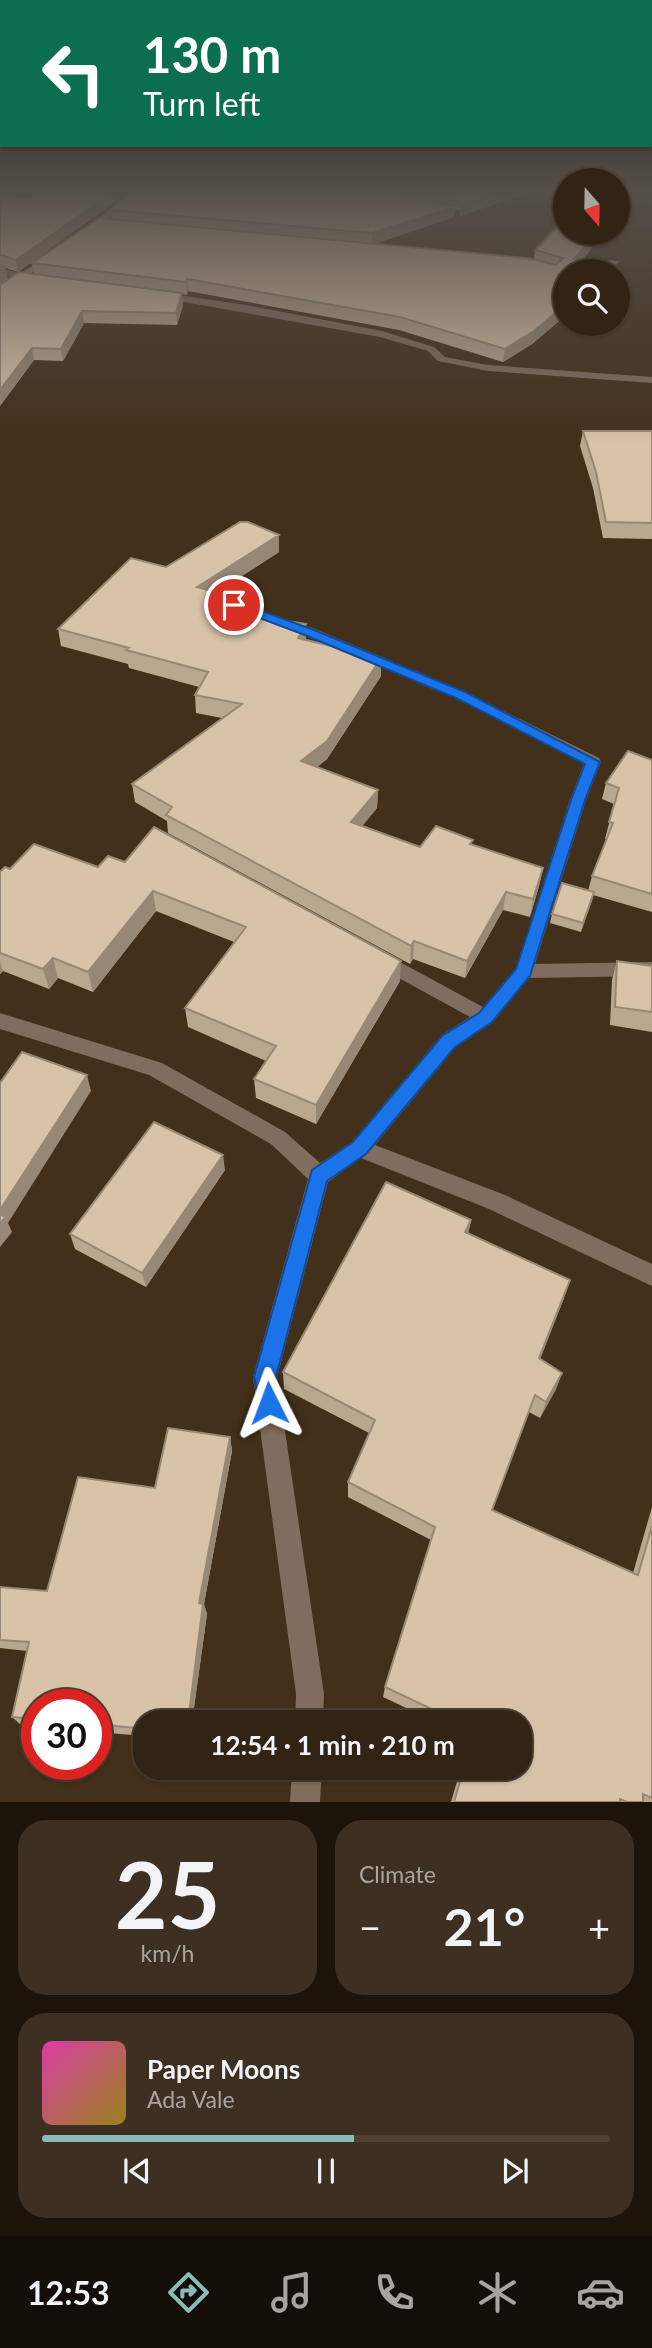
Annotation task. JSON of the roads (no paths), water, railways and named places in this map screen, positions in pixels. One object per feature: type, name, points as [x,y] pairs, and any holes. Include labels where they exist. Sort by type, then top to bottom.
[{"type":"street","points":[[12,275],[47,281]]},
{"type":"street","points":[[0,292],[24,275]]},
{"type":"street","points":[[153,294],[253,309],[382,334],[431,349],[442,359],[488,368],[652,380]]},
{"type":"street","points":[[234,605],[310,632],[460,695],[593,762],[578,800],[524,971],[486,1017],[449,1041],[359,1148],[319,1176],[265,1377],[310,1694],[309,1710]]},
{"type":"street","points":[[366,952],[486,1017]]},
{"type":"street","points":[[524,971],[652,969]]},
{"type":"street","points":[[0,1021],[155,1069],[278,1138],[319,1176]]},
{"type":"street","points":[[359,1148],[497,1202],[652,1275]]},
{"type":"street","points":[[305,1802],[306,1780]]}]
